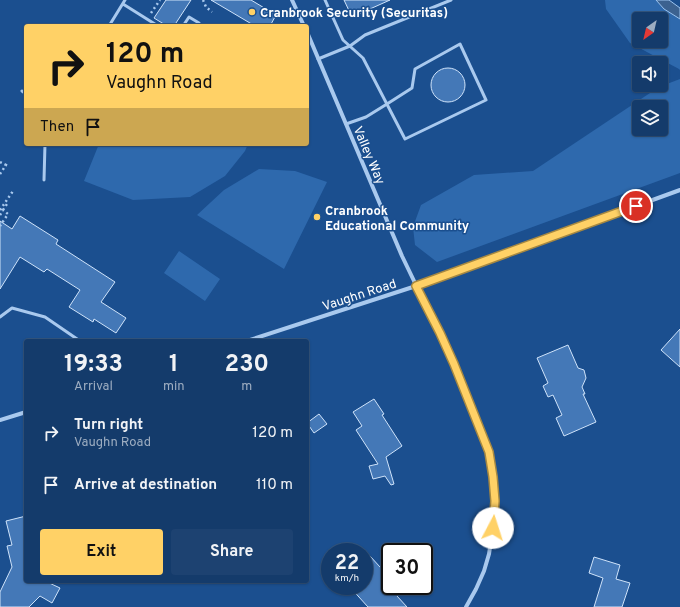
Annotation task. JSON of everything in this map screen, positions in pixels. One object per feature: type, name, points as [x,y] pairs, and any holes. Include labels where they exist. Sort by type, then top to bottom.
[{"type":"street","points":[[292,0],[303,24]]},
{"type":"street","name":"Valley Way","points":[[309,37],[416,286],[454,364],[489,452],[495,501],[493,528],[489,554],[484,571],[466,607]]},
{"type":"street","name":"Vaughn Road","points":[[253,339],[416,286],[680,190]]},
{"type":"street","points":[[0,420],[24,413]]},
{"type":"lane","points":[[110,24],[125,0]]},
{"type":"lane","points":[[325,0],[343,40],[363,58],[387,104],[405,139],[486,100],[460,44],[416,68],[412,88],[387,104],[366,117],[346,124]]},
{"type":"lane","points":[[318,59],[350,46],[365,35],[451,0]]},
{"type":"lane","points":[[123,4],[155,24]]},
{"type":"lane","points":[[184,24],[189,17],[199,23]]},
{"type":"lane","points":[[44,180],[45,146]]},
{"type":"lane","points":[[0,317],[12,308],[45,317],[77,339]]},
{"type":"path","points":[[147,19],[160,0]]},
{"type":"path","points":[[203,0],[206,7],[212,12]]},
{"type":"path","points":[[0,162],[7,166],[0,174]]},
{"type":"path","points":[[0,215],[5,202],[13,191]]},
{"type":"path","points":[[0,226],[8,214],[2,210]]},
{"type":"shaded area","points":[[605,0],[656,0],[664,9],[680,19],[680,70],[668,63],[668,56],[654,56],[639,48],[668,48],[668,12],[632,12],[632,44],[606,9]]},
{"type":"shaded area","points":[[656,0],[669,0],[680,8],[680,19],[664,9]]},
{"type":"shaded area","points":[[680,79],[680,173],[437,262],[415,245],[413,227],[421,205],[474,175],[533,171],[632,105],[632,136],[668,136],[668,100],[640,100],[652,92],[668,92],[668,84]]},
{"type":"shaded area","points":[[98,146],[247,146],[245,151],[225,176],[190,197],[133,200],[84,181]]},
{"type":"shaded area","points":[[259,169],[295,171],[327,182],[284,269],[197,215],[224,190]]},
{"type":"shaded area","points":[[179,251],[220,279],[205,301],[164,273]]},
{"type":"building","points":[[166,0],[191,0],[175,24],[164,24],[154,18]]},
{"type":"building","name":"Cranbrook Security (Securitas)","points":[[211,0],[251,0],[276,15],[271,24],[252,24]]},
{"type":"building","points":[[344,0],[390,0],[352,17]]},
{"type":"building","points":[[448,68],[460,73],[465,85],[460,97],[448,102],[436,97],[431,85],[436,73]]},
{"type":"building","points":[[20,216],[58,240],[56,244],[115,282],[101,302],[126,318],[116,333],[94,319],[93,322],[69,307],[80,290],[47,269],[44,272],[20,257],[0,289],[0,221],[12,229]]},
{"type":"building","points":[[680,329],[680,367],[661,350]]},
{"type":"building","points":[[568,345],[578,368],[584,370],[586,378],[582,387],[585,394],[583,394],[596,422],[564,436],[556,418],[562,415],[553,395],[548,397],[543,386],[548,383],[537,358]]},
{"type":"building","points":[[374,399],[384,414],[382,415],[402,446],[386,457],[394,484],[391,485],[385,476],[373,479],[369,466],[378,464],[356,430],[362,426],[353,412]]},
{"type":"building","points":[[319,414],[327,424],[314,433],[309,426],[309,422]]},
{"type":"building","points":[[24,516],[24,583],[49,583],[60,588],[52,603],[40,596],[29,607],[0,607],[0,592],[12,567],[7,546],[12,545],[6,521]]},
{"type":"building","points":[[594,557],[620,565],[616,579],[630,583],[622,607],[594,607],[603,578],[589,573]]},
{"type":"building","points":[[373,559],[381,568],[381,595],[398,595],[397,596],[407,607],[368,607],[357,595],[373,595]]},
{"type":"place","name":"Cranbrook Security (Securitas)","points":[[252,12]]},
{"type":"place","name":"Cranbrook Educational Community","points":[[317,217]]},
{"type":"route","points":[[493,528],[495,501],[489,452],[454,364],[416,286],[636,206]]}]
